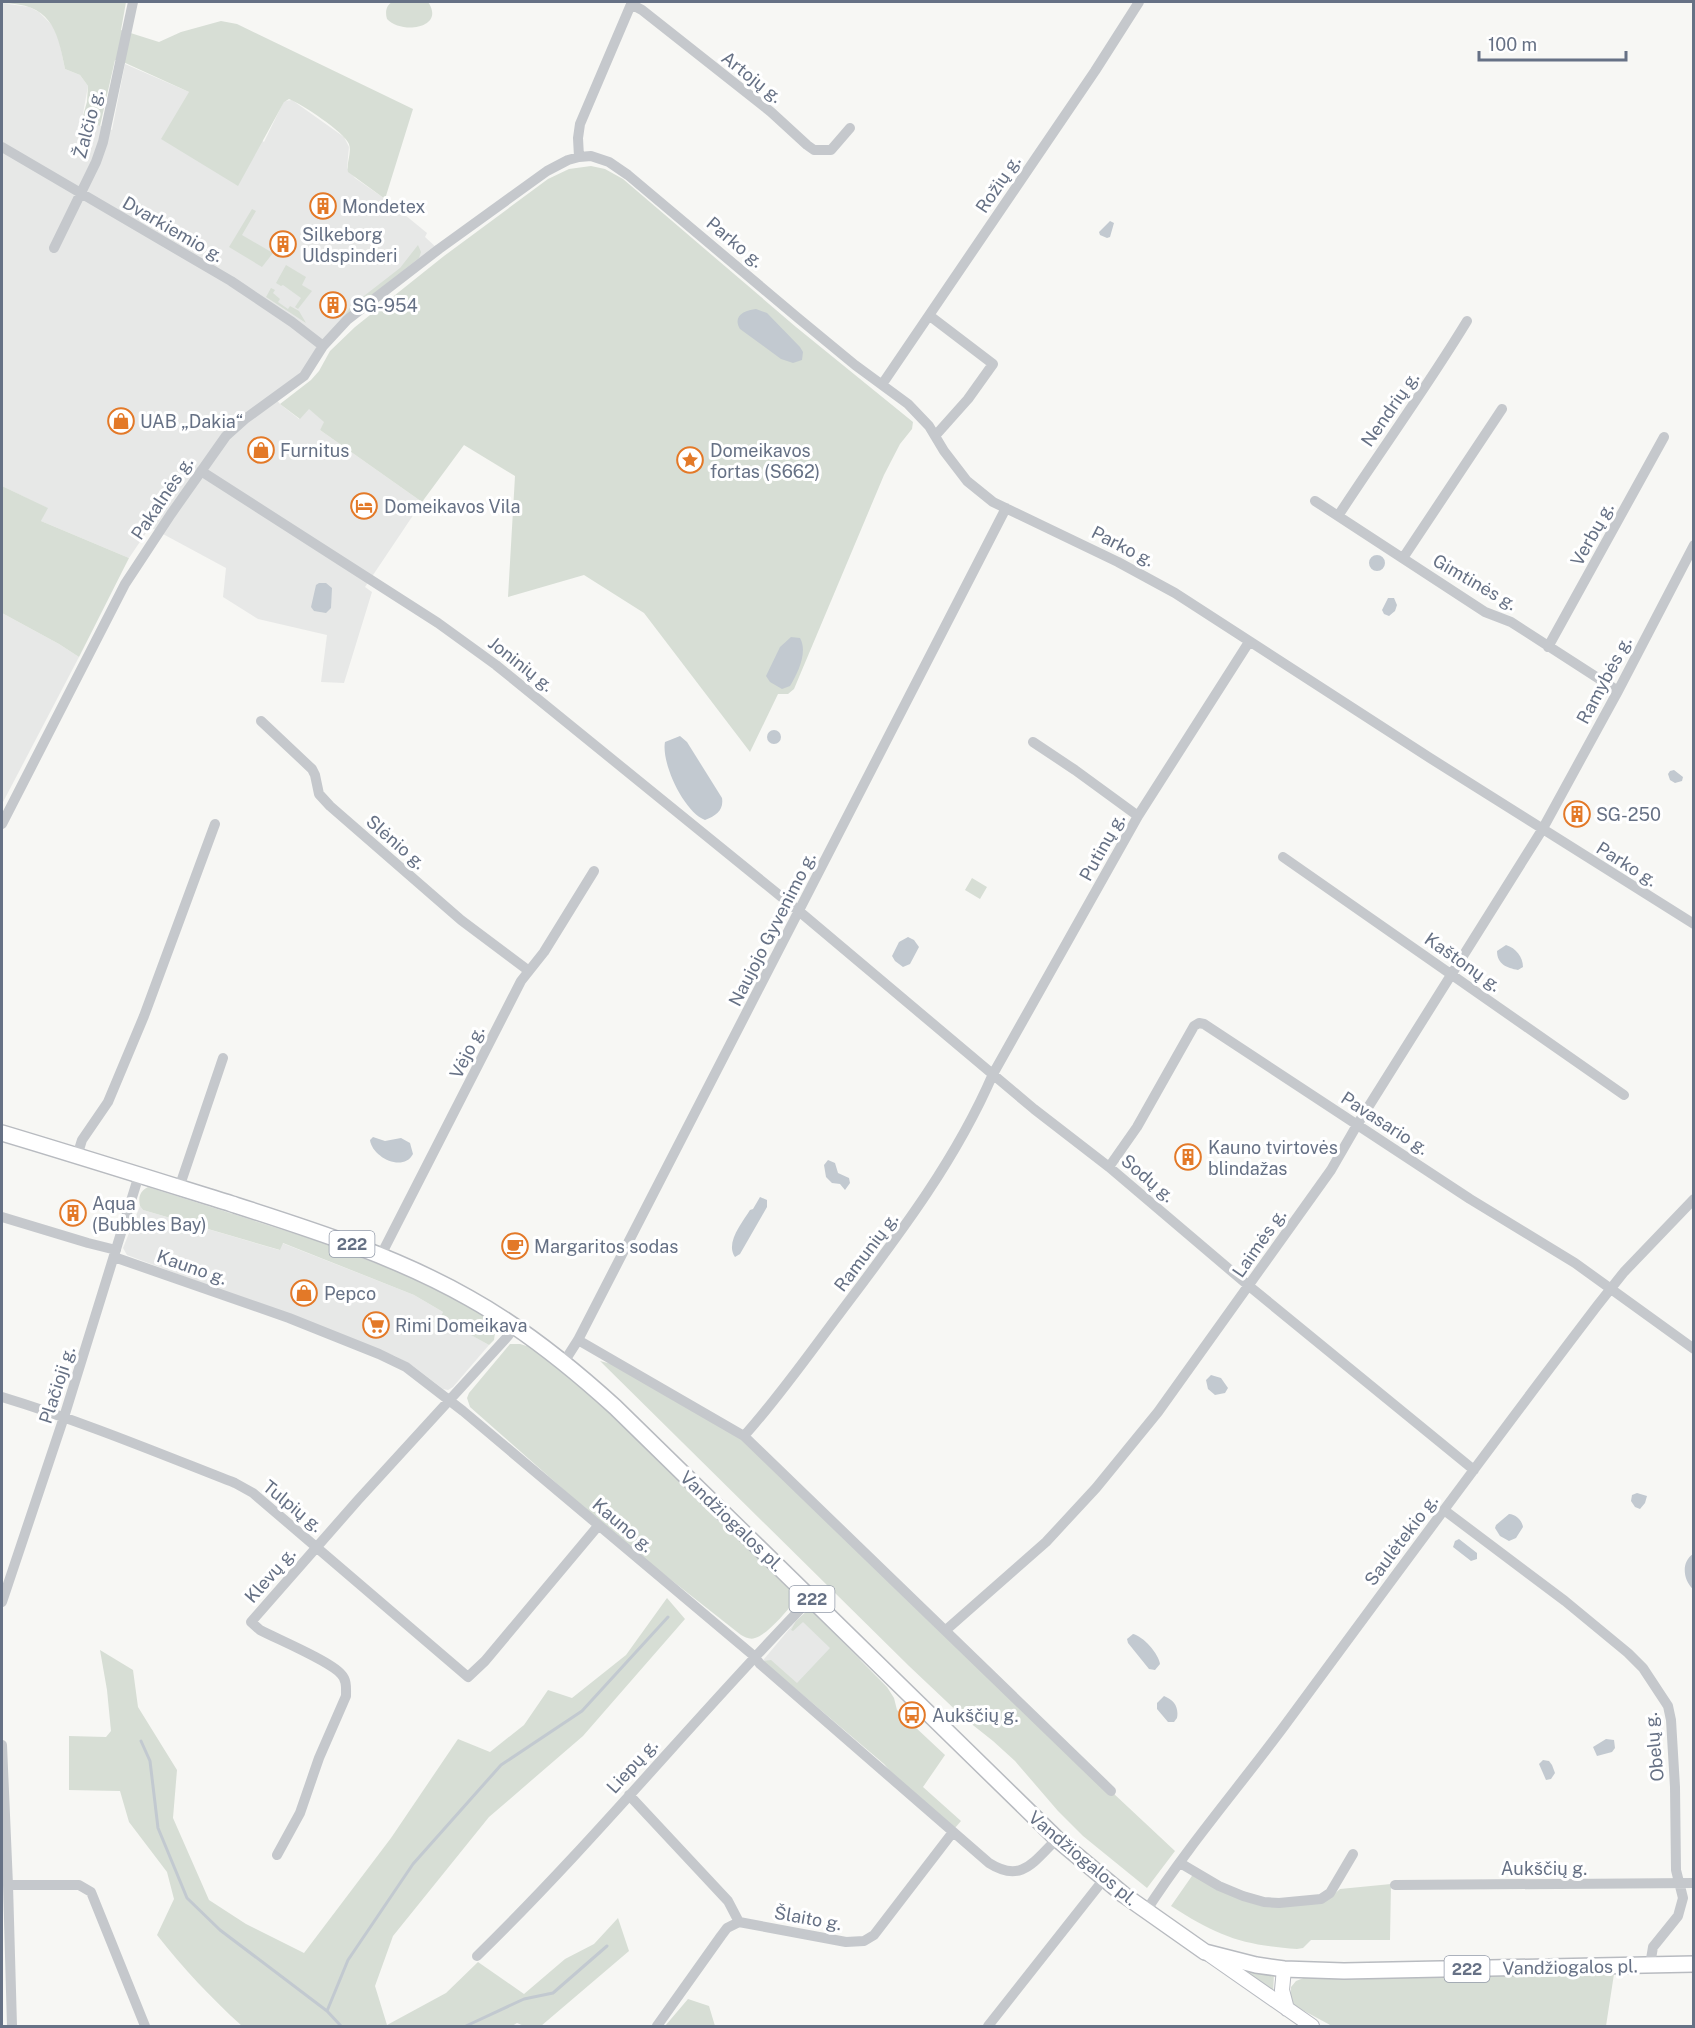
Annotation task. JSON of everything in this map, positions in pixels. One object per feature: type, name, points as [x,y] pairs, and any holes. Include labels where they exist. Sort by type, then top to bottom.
[{"type":"main road","name":"Vandžiogalos pl.","points":[[2,1133],[300,1226],[381,1255],[469,1297],[515,1326],[564,1362],[638,1429],[1057,1839],[1104,1879],[1205,1952],[1230,1960],[1284,1969],[1394,1970],[1694,1964]]},
{"type":"main road","points":[[1205,1952],[1312,2026]]},
{"type":"main road","points":[[1284,1969],[1282,1990],[1287,2009]]},
{"type":"street","name":"Žalčio g.","points":[[54,248],[96,162],[103,142],[133,2]]},
{"type":"street","name":"Rožių g.","points":[[883,383],[1095,71],[1139,2]]},
{"type":"street","points":[[579,157],[580,124],[631,3]]},
{"type":"street","name":"Artojų g.","points":[[631,3],[771,112],[811,148],[831,150],[850,128]]},
{"type":"street","name":"Dvarkiemio g.","points":[[2,147],[231,281],[323,346]]},
{"type":"street","name":"Pakalnės g.","points":[[2,824],[125,584],[218,446],[236,427],[304,376],[323,346],[347,320],[438,249],[547,171],[579,157]]},
{"type":"street","name":"Parko g.","points":[[579,157],[602,159],[628,175],[855,365],[883,383],[920,416],[967,481],[987,498],[1140,573],[1175,593],[1542,830],[1694,924]]},
{"type":"street","points":[[930,316],[993,364],[968,399],[935,436]]},
{"type":"street","name":"Nendrių g.","points":[[1338,516],[1390,436],[1429,383],[1467,321]]},
{"type":"street","points":[[1402,558],[1502,409]]},
{"type":"street","name":"Verbų g.","points":[[1548,647],[1664,437]]},
{"type":"street","name":"Joninių g.","points":[[201,471],[487,657],[800,912]]},
{"type":"street","name":"Gimtinės g.","points":[[1315,501],[1485,612],[1510,622],[1618,691]]},
{"type":"street","name":"Naujojo Gyvenimo g.","points":[[564,1362],[578,1340],[800,912],[1006,508]]},
{"type":"street","name":"Ramybės g.","points":[[1542,830],[1694,545]]},
{"type":"street","name":"Putinų g.","points":[[993,1074],[1138,816],[1249,642]]},
{"type":"street","name":"Slėnio g.","points":[[261,721],[312,769],[319,794],[330,806],[461,920],[529,971]]},
{"type":"street","points":[[1033,742],[1076,770],[1138,816]]},
{"type":"street","points":[[77,1156],[82,1140],[108,1102],[144,1016],[216,824]]},
{"type":"street","name":"Laimės g.","points":[[946,1630],[1046,1542],[1096,1488],[1158,1412],[1331,1170],[1542,830]]},
{"type":"street","name":"Kaštonų g.","points":[[1283,857],[1624,1095]]},
{"type":"street","name":"Vėjo g.","points":[[381,1255],[521,981],[544,952],[594,871]]},
{"type":"street","name":"Sodų g.","points":[[800,912],[1034,1109],[1109,1167],[1249,1286],[1474,1470]]},
{"type":"street","name":"Pavasario g.","points":[[1109,1167],[1137,1127],[1194,1026],[1198,1023],[1612,1288],[1694,1349]]},
{"type":"street","points":[[179,1188],[223,1058]]},
{"type":"street","name":"Ramunių g.","points":[[744,1436],[790,1382],[920,1206],[969,1124],[993,1074]]},
{"type":"street","name":"Plačioji g.","points":[[2,1602],[6,1574],[64,1417],[139,1175]]},
{"type":"street","name":"Saulėtekio g.","points":[[1146,1911],[1443,1510],[1624,1272],[1694,1199]]},
{"type":"street","name":"Kauno g.","points":[[2,1217],[115,1253],[289,1318],[406,1367],[450,1400],[754,1656],[760,1664],[989,1863],[1009,1873],[1021,1871],[1057,1839]]},
{"type":"street","name":"Klevų g.","points":[[277,1855],[300,1813],[345,1696],[346,1687],[340,1672],[333,1667],[260,1630],[251,1622],[515,1326]]},
{"type":"street","points":[[578,1340],[744,1436],[1111,1791]]},
{"type":"street","name":"Tulpių g.","points":[[2,1397],[64,1417],[235,1483],[253,1493],[468,1677],[485,1661],[598,1526]]},
{"type":"street","name":"Obelų g.","points":[[1443,1510],[1565,1601],[1628,1653],[1642,1668],[1668,1706],[1675,1787],[1676,1870],[1683,1894],[1680,1911],[1653,1947],[1650,1965]]},
{"type":"street","name":"Liepų g.","points":[[477,1956],[629,1795],[754,1656],[811,1598]]},
{"type":"street","points":[[2,1745],[12,2026]]},
{"type":"street","points":[[629,1795],[728,1900],[739,1922],[727,1928],[657,2026]]},
{"type":"street","name":"Šlaito g.","points":[[739,1922],[846,1942],[864,1941],[874,1935],[953,1832]]},
{"type":"street","points":[[1180,1863],[1219,1886],[1243,1896],[1264,1902],[1279,1903],[1321,1899],[1330,1893],[1353,1854]]},
{"type":"street","points":[[988,2026],[1104,1879]]},
{"type":"street","name":"Aukščių g.","points":[[1395,1885],[1694,1882]]},
{"type":"street","points":[[8,1885],[79,1886],[91,1892],[145,2026]]},
{"type":"shaded area","points":[[2,2],[126,2],[121,30],[159,42],[181,32],[221,21],[237,24],[413,109],[385,199],[348,172],[350,147],[346,139],[322,119],[289,99],[284,102],[238,186],[161,139],[189,92],[121,61],[115,60],[100,126],[82,119],[87,102],[88,86],[80,75],[65,69],[59,41],[48,21],[41,13],[31,8]]},
{"type":"shaded area","points":[[392,2],[428,2],[432,11],[431,18],[427,23],[411,28],[394,24],[387,19],[386,14],[387,7]]},
{"type":"shaded area","points":[[2,3],[29,7],[39,12],[53,26],[59,40],[65,69],[80,75],[88,86],[82,119],[112,130],[125,64],[189,92],[264,142],[284,101],[292,100],[344,137],[349,147],[347,168],[355,178],[427,233],[425,237],[438,249],[347,320],[318,356],[275,398],[299,419],[309,408],[325,422],[320,430],[422,502],[365,587],[372,592],[344,683],[321,682],[327,635],[258,619],[223,597],[226,568],[150,527],[129,558],[41,521],[47,508],[2,486]]},
{"type":"shaded area","name":"Domeikavos fortas (S662)","points":[[591,166],[605,169],[623,179],[796,327],[913,422],[912,429],[900,444],[884,475],[794,689],[788,694],[778,694],[750,752],[644,613],[584,575],[508,597],[515,476],[464,445],[422,502],[320,430],[324,422],[309,409],[300,419],[280,404],[311,380],[330,351],[355,327],[444,256],[548,179],[569,169]]},
{"type":"shaded area","points":[[252,209],[256,211],[242,235],[273,253],[262,267],[229,247]]},
{"type":"shaded area","points":[[1110,221],[1114,223],[1110,237],[1107,238],[1099,232]]},
{"type":"shaded area","points":[[418,245],[421,252],[419,258],[342,319],[351,306],[400,268]]},
{"type":"shaded area","points":[[286,265],[306,277],[302,285],[312,291],[298,309],[295,307],[301,298],[283,285],[276,283]]},
{"type":"shaded area","points":[[271,288],[275,290],[273,293],[280,299],[278,302],[288,309],[290,306],[299,311],[306,323],[266,297]]},
{"type":"shaded area","points":[[756,309],[767,313],[800,347],[803,352],[802,360],[793,363],[781,359],[740,329],[738,321],[741,314]]},
{"type":"shaded area","points":[[2,486],[48,508],[41,521],[129,558],[79,657],[2,613]]},
{"type":"shaded area","points":[[1377,555],[1385,563],[1377,571],[1369,563]]},
{"type":"shaded area","points":[[326,583],[332,588],[331,608],[326,613],[314,611],[311,607],[316,585]]},
{"type":"shaded area","points":[[1388,598],[1394,598],[1397,605],[1395,611],[1389,616],[1382,610]]},
{"type":"shaded area","points":[[2,613],[79,657],[2,804]]},
{"type":"shaded area","points":[[791,637],[800,638],[802,656],[799,669],[790,686],[782,689],[770,682],[766,676],[780,647]]},
{"type":"shaded area","points":[[771,730],[777,730],[781,737],[777,744],[771,744],[767,740],[767,734]]},
{"type":"shaded area","points":[[680,736],[687,742],[722,798],[722,806],[718,812],[705,820],[689,807],[670,774],[665,742]]},
{"type":"shaded area","points":[[1674,770],[1683,777],[1682,781],[1675,783],[1670,780],[1668,774]]},
{"type":"shaded area","points":[[972,878],[987,887],[980,899],[965,890]]},
{"type":"shaded area","points":[[908,937],[914,940],[919,947],[910,964],[903,967],[892,956],[899,942]]},
{"type":"shaded area","points":[[1506,945],[1518,953],[1523,967],[1518,970],[1507,967],[1501,962],[1497,951]]},
{"type":"shaded area","points":[[373,1137],[385,1141],[401,1138],[410,1143],[413,1154],[408,1160],[402,1162],[388,1160],[376,1152],[372,1146],[370,1140]]},
{"type":"shaded area","points":[[828,1160],[835,1163],[838,1173],[849,1178],[850,1183],[845,1190],[840,1184],[832,1183],[826,1177],[824,1165]]},
{"type":"shaded area","points":[[148,1187],[318,1241],[401,1273],[479,1311],[496,1326],[494,1340],[489,1345],[440,1318],[443,1312],[414,1295],[283,1243],[280,1250],[143,1210],[140,1206],[141,1192]]},
{"type":"shaded area","points":[[760,1197],[767,1200],[767,1207],[740,1254],[735,1257],[732,1251],[733,1239]]},
{"type":"shaded area","points":[[140,1206],[143,1210],[279,1250],[282,1243],[414,1295],[443,1312],[441,1318],[489,1345],[453,1387],[448,1390],[443,1389],[413,1366],[395,1356],[127,1255],[123,1248]]},
{"type":"shaded area","points":[[510,1344],[530,1347],[586,1390],[792,1590],[794,1602],[771,1628],[753,1639],[741,1635],[623,1542],[470,1407],[467,1398],[469,1393]]},
{"type":"shaded area","points":[[600,1361],[631,1369],[744,1436],[1051,1735],[1175,1851],[1147,1888],[1083,1836],[1015,1761],[964,1718],[909,1666]]},
{"type":"shaded area","points":[[1211,1375],[1221,1378],[1228,1388],[1225,1393],[1215,1395],[1208,1389],[1206,1380]]},
{"type":"shaded area","points":[[1637,1493],[1647,1496],[1640,1509],[1635,1507],[1631,1501],[1632,1495]]},
{"type":"shaded area","points":[[1509,1514],[1518,1518],[1523,1527],[1516,1538],[1509,1541],[1500,1536],[1495,1528]]},
{"type":"shaded area","points":[[1459,1539],[1477,1553],[1477,1559],[1471,1561],[1453,1547],[1455,1541]]},
{"type":"shaded area","points":[[1693,1554],[1693,1589],[1685,1576],[1685,1566]]},
{"type":"shaded area","points":[[667,1598],[685,1619],[583,1736],[489,1817],[393,1936],[375,1986],[387,2025],[446,1993],[478,1962],[524,1994],[565,1959],[594,1944],[618,1918],[629,1951],[541,2026],[524,2026],[517,2023],[512,2026],[242,2026],[219,2005],[157,1935],[174,1899],[167,1872],[129,1822],[120,1791],[69,1790],[69,1736],[106,1737],[111,1731],[100,1650],[133,1670],[138,1707],[177,1770],[173,1818],[209,1900],[246,1924],[304,1953],[391,1838],[458,1739],[490,1752],[524,1725],[548,1690],[572,1698],[626,1655]]},
{"type":"shaded area","points":[[808,1610],[811,1610],[861,1658],[829,1712],[760,1664]]},
{"type":"shaded area","points":[[811,1610],[887,1687],[894,1698],[897,1710],[945,1755],[923,1787],[961,1821],[955,1828],[763,1661],[771,1660],[797,1683],[830,1648],[803,1622],[793,1631],[791,1630],[796,1621]]},
{"type":"shaded area","points":[[1133,1634],[1146,1642],[1157,1655],[1160,1664],[1155,1670],[1149,1669],[1128,1643],[1127,1639]]},
{"type":"shaded area","points":[[1164,1696],[1176,1707],[1177,1718],[1174,1722],[1168,1722],[1157,1709],[1157,1703]]},
{"type":"shaded area","points":[[1606,1739],[1614,1740],[1615,1748],[1612,1752],[1597,1756],[1593,1747]]},
{"type":"shaded area","points":[[1543,1760],[1549,1761],[1552,1765],[1555,1773],[1551,1779],[1546,1780],[1539,1764]]},
{"type":"shaded area","points":[[1194,1873],[1264,1902],[1332,1896],[1340,1889],[1391,1884],[1390,1940],[1311,1940],[1303,1948],[1297,1949],[1245,1942],[1217,1932],[1171,1906]]},
{"type":"shaded area","points":[[1229,1966],[1274,1973],[1273,1995]]},
{"type":"shaded area","points":[[1614,1974],[1606,2026],[1332,2026],[1295,2006],[1291,1999],[1291,1987],[1296,1981],[1306,1977]]},
{"type":"shaded area","points":[[688,1999],[709,2006],[715,2026],[665,2026]]},
{"type":"waterway","points":[[327,2011],[348,1960],[413,1864],[501,1765],[582,1711],[668,1617]]},
{"type":"waterway","points":[[141,1741],[150,1761],[158,1828],[187,1898],[220,1930],[327,2011],[341,2026]]},
{"type":"waterway","points":[[466,2026],[524,1999],[553,1993],[607,1946]]},
{"type":"place","name":"Mondetex","points":[[323,206]]},
{"type":"place","name":"Silkeborg Uldspinderi","points":[[283,244]]},
{"type":"place","name":"SG-954","points":[[333,305]]},
{"type":"place","name":"UAB „Dakia“","points":[[121,421]]},
{"type":"place","name":"Furnitus","points":[[261,450]]},
{"type":"place","name":"Domeikavos fortas (S662)","points":[[690,460]]},
{"type":"place","name":"Domeikavos Vila","points":[[364,506]]},
{"type":"place","name":"SG-250","points":[[1577,814]]},
{"type":"place","name":"Kauno tvirtovės blindažas","points":[[1188,1157]]},
{"type":"place","name":"Aqua (Bubbles Bay)","points":[[73,1213]]},
{"type":"place","name":"Margaritos sodas","points":[[515,1246]]},
{"type":"place","name":"Pepco","points":[[304,1293]]},
{"type":"place","name":"Rimi Domeikava","points":[[376,1325]]},
{"type":"place","name":"Aukščių g.","points":[[912,1715]]}]
